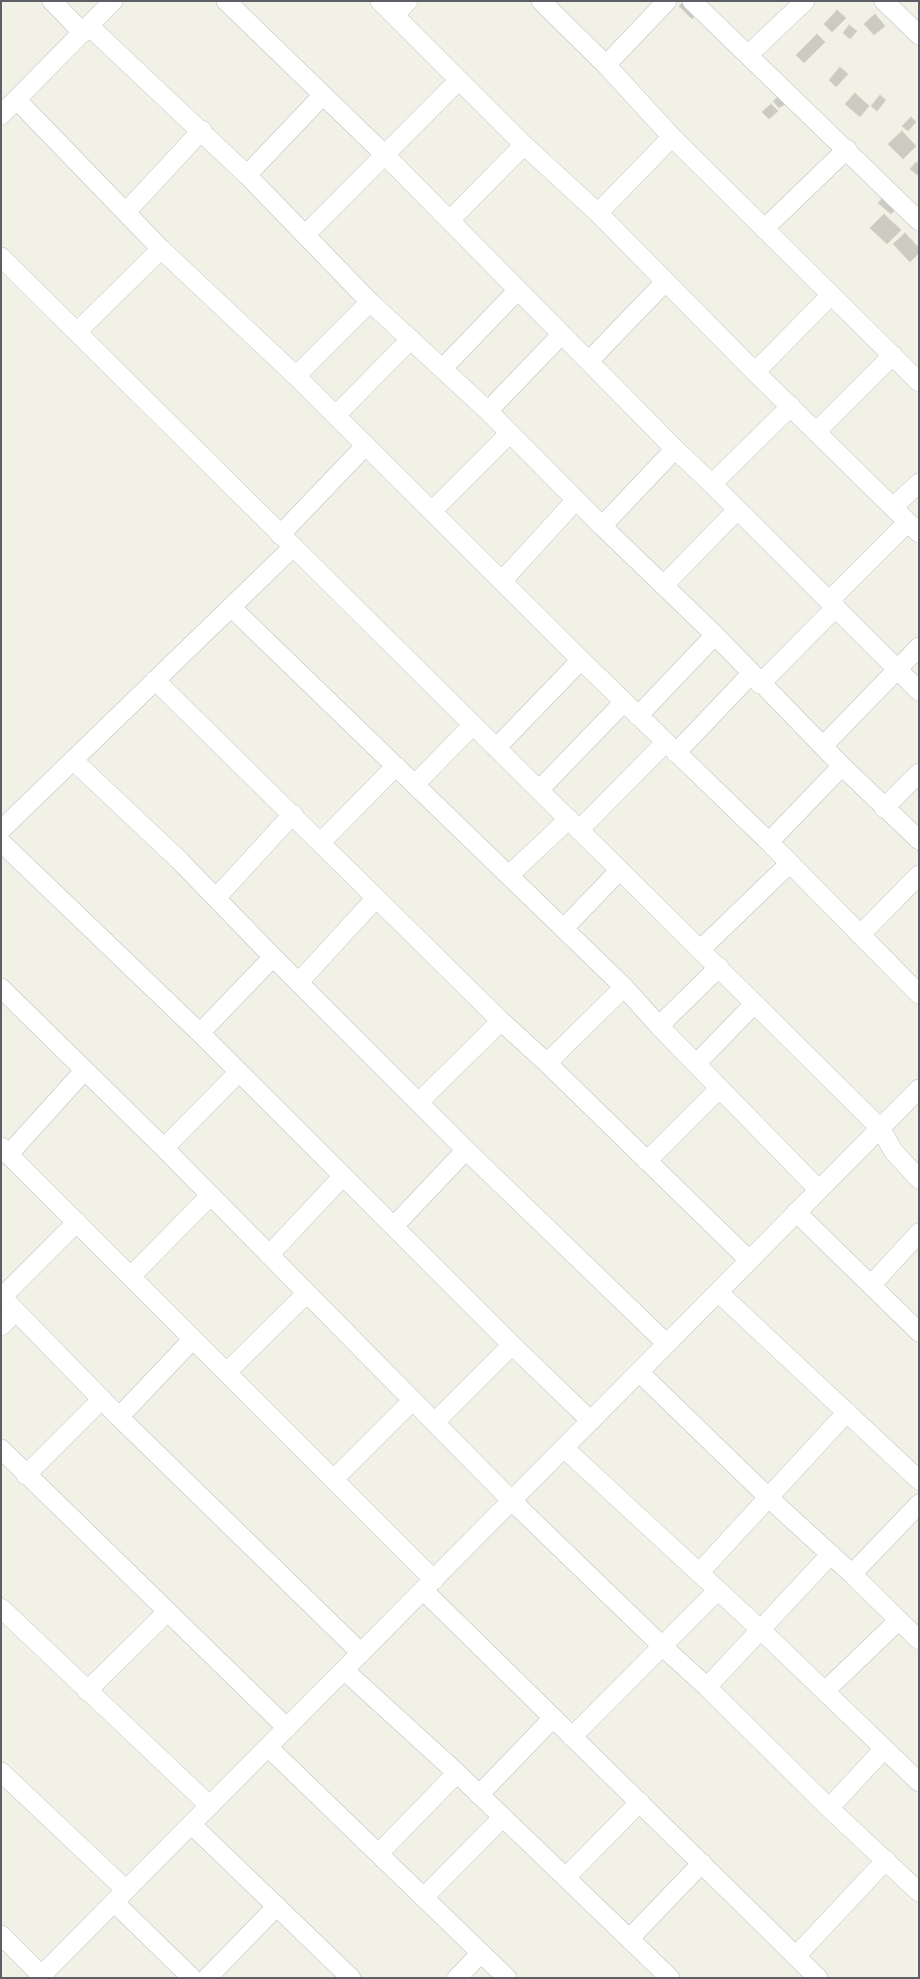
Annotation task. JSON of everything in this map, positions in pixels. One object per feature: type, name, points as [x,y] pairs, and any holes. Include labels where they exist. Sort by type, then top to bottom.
[{"type":"street","points":[[52,1],[202,130],[370,302],[488,411],[509,434],[602,526],[715,635],[756,679],[884,808],[919,840]]},
{"type":"street","points":[[113,1],[6,109],[126,212],[161,249],[296,376],[580,660],[769,842],[789,864],[919,994]]},
{"type":"street","points":[[380,1],[524,145],[598,213],[755,372],[914,528],[756,679],[671,748],[509,875]]},
{"type":"street","points":[[394,15],[408,1]]},
{"type":"street","points":[[541,1],[606,65],[672,137],[919,382]]},
{"type":"street","points":[[606,65],[667,1]]},
{"type":"street","points":[[692,1],[847,149],[919,221]]},
{"type":"street","points":[[748,55],[805,1]]},
{"type":"street","points":[[884,1],[919,35]]},
{"type":"street","points":[[237,5],[323,95],[450,220],[517,291],[589,361],[675,450],[712,484],[919,691]]},
{"type":"street","points":[[305,235],[459,80]]},
{"type":"street","points":[[247,175],[323,95]]},
{"type":"street","points":[[126,212],[202,130]]},
{"type":"street","points":[[598,213],[672,137]]},
{"type":"street","points":[[450,220],[524,145]]},
{"type":"street","points":[[764,229],[847,149]]},
{"type":"street","points":[[77,332],[161,249]]},
{"type":"street","points":[[1,257],[880,1128],[894,1152],[919,1179]]},
{"type":"street","points":[[589,361],[665,282]]},
{"type":"street","points":[[442,368],[517,291]]},
{"type":"street","points":[[755,372],[831,295]]},
{"type":"street","points":[[296,376],[370,302]]},
{"type":"street","points":[[488,411],[562,334]]},
{"type":"street","points":[[336,415],[411,339]]},
{"type":"street","points":[[816,432],[893,355]]},
{"type":"street","points":[[712,484],[791,406]]},
{"type":"street","points":[[432,511],[509,434]]},
{"type":"street","points":[[1,830],[155,680],[232,608],[366,445]]},
{"type":"street","points":[[602,526],[675,450]]},
{"type":"street","points":[[893,507],[919,483]]},
{"type":"street","points":[[502,581],[576,500]]},
{"type":"street","points":[[664,585],[737,510]]},
{"type":"street","points":[[232,608],[624,987],[659,1026],[819,1190]]},
{"type":"street","points":[[638,716],[715,635]]},
{"type":"street","points":[[823,746],[919,647]]},
{"type":"street","points":[[496,748],[580,660]]},
{"type":"street","points":[[155,680],[501,1021],[547,1063],[749,1260]]},
{"type":"street","points":[[539,790],[624,702]]},
{"type":"street","points":[[415,784],[473,725]]},
{"type":"street","points":[[73,760],[179,860],[273,957],[466,1150],[667,1344]]},
{"type":"street","points":[[321,842],[396,766]]},
{"type":"street","points":[[769,842],[842,766]]},
{"type":"street","points":[[884,808],[919,773]]},
{"type":"street","points":[[216,898],[292,814]]},
{"type":"street","points":[[1,842],[200,1033],[512,1345],[591,1421]]},
{"type":"street","points":[[701,949],[789,864]]},
{"type":"street","points":[[564,928],[620,870]]},
{"type":"street","points":[[860,935],[919,875]]},
{"type":"street","points":[[298,982],[376,898]]},
{"type":"street","points":[[200,1033],[273,957]]},
{"type":"street","points":[[659,1026],[719,967]]},
{"type":"street","points":[[547,1063],[624,987]]},
{"type":"street","points":[[1,988],[164,1148],[306,1294],[512,1501],[662,1646],[707,1687],[829,1808],[886,1860],[917,1884]]},
{"type":"street","points":[[696,1064],[754,1004]]},
{"type":"street","points":[[419,1102],[501,1021]]},
{"type":"street","points":[[84,1071],[5,1150],[334,1479],[428,1585],[552,1720],[640,1802],[818,1978]]},
{"type":"street","points":[[164,1148],[238,1072]]},
{"type":"street","points":[[647,1161],[720,1088]]},
{"type":"street","points":[[1,1935],[42,1977],[191,1824],[919,1089]]},
{"type":"street","points":[[394,1226],[466,1150]]},
{"type":"street","points":[[269,1255],[343,1176]]},
{"type":"street","points":[[131,1276],[210,1196]]},
{"type":"street","points":[[796,1212],[919,1332]]},
{"type":"street","points":[[77,1222],[2,1296],[15,1312],[119,1417],[360,1653]]},
{"type":"street","points":[[871,1285],[919,1233]]},
{"type":"street","points":[[718,1292],[847,1412],[917,1473]]},
{"type":"street","points":[[227,1372],[306,1294]]},
{"type":"street","points":[[1,1326],[15,1312]]},
{"type":"street","points":[[119,1417],[193,1339]]},
{"type":"street","points":[[435,1422],[512,1345]]},
{"type":"street","points":[[639,1372],[769,1498],[852,1574],[919,1640]]},
{"type":"street","points":[[26,1475],[102,1399]]},
{"type":"street","points":[[334,1479],[412,1401]]},
{"type":"street","points":[[699,1573],[847,1412]]},
{"type":"street","points":[[564,1448],[761,1630],[919,1782]]},
{"type":"street","points":[[1,1449],[287,1728]]},
{"type":"street","points":[[852,1574],[919,1504]]},
{"type":"street","points":[[707,1687],[830,1554]]},
{"type":"street","points":[[572,1737],[717,1590]]},
{"type":"street","points":[[1,1608],[210,1806]]},
{"type":"street","points":[[87,1690],[167,1612]]},
{"type":"street","points":[[824,1691],[899,1620]]},
{"type":"street","points":[[344,1670],[457,1773],[502,1818],[566,1877],[670,1978]]},
{"type":"street","points":[[479,1795],[552,1720]]},
{"type":"street","points":[[268,1747],[507,1978]]},
{"type":"street","points":[[829,1808],[884,1749]]},
{"type":"street","points":[[1,1772],[120,1896],[192,1978]]},
{"type":"street","points":[[379,1853],[457,1773]]},
{"type":"street","points":[[566,1877],[640,1802]]},
{"type":"street","points":[[424,1898],[502,1818]]},
{"type":"street","points":[[191,1824],[277,1906],[346,1976]]},
{"type":"street","points":[[796,1956],[886,1860]]},
{"type":"street","points":[[630,1938],[702,1863]]},
{"type":"street","points":[[207,1978],[277,1906]]},
{"type":"street","points":[[457,1978],[481,1953]]},
{"type":"building","points":[[684,1],[698,12],[692,19],[679,6]]},
{"type":"building","points":[[837,10],[846,18],[832,32],[824,24]]},
{"type":"building","points":[[875,14],[885,26],[874,35],[864,24]]},
{"type":"building","points":[[849,25],[857,31],[850,39],[843,33]]},
{"type":"building","points":[[817,34],[825,42],[804,63],[796,55]]},
{"type":"building","points":[[840,67],[848,74],[836,87],[829,80]]},
{"type":"building","points":[[855,93],[869,106],[860,117],[845,104]]},
{"type":"building","points":[[782,94],[788,102],[779,108],[773,101]]},
{"type":"building","points":[[880,95],[886,100],[877,111],[871,106]]},
{"type":"building","points":[[771,104],[778,111],[769,119],[762,112]]},
{"type":"building","points":[[911,117],[916,122],[908,131],[902,126]]},
{"type":"building","points":[[902,131],[916,146],[903,159],[888,144]]},
{"type":"building","points":[[916,162],[919,164],[919,176],[910,169]]},
{"type":"building","points":[[887,193],[900,204],[891,214],[878,203]]},
{"type":"building","points":[[884,214],[901,230],[887,244],[870,228]]},
{"type":"building","points":[[905,233],[919,248],[919,253],[910,262],[893,244]]}]
